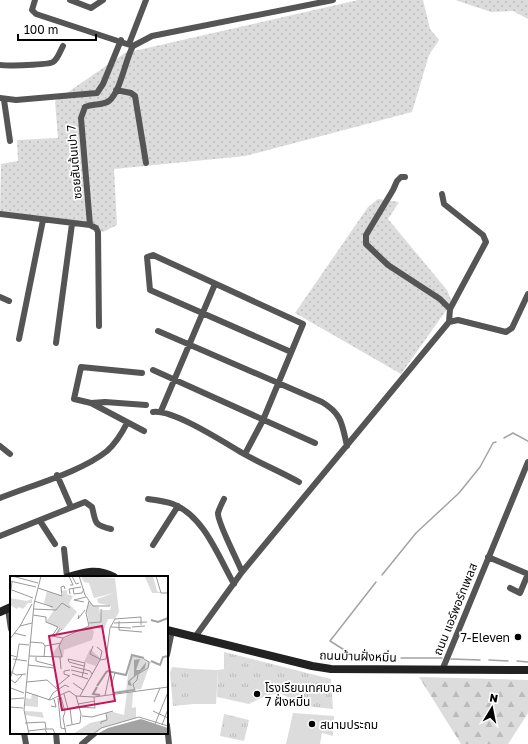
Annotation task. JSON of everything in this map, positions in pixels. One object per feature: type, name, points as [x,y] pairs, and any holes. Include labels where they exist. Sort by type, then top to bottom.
[{"type":"street","points":[[35,0],[32,10],[36,14],[121,40],[131,45],[152,36],[333,0]]},
{"type":"street","points":[[70,0],[91,8],[103,0]]},
{"type":"street","name":"ซอยสันต้นเปา 7","points":[[90,225],[81,118],[85,107],[92,103],[104,104],[110,100],[116,90],[146,0]]},
{"type":"street","points":[[10,141],[2,99],[97,93],[103,84],[121,40]]},
{"type":"street","points":[[0,65],[10,67],[50,63],[57,59],[63,46]]},
{"type":"street","points":[[116,90],[131,93],[135,96],[146,163]]},
{"type":"street","points":[[405,177],[401,177],[397,181],[366,235],[366,244],[388,265],[440,299],[450,309]]},
{"type":"street","points":[[195,637],[242,572],[449,322],[450,309],[486,242],[483,235],[444,204],[442,194]]},
{"type":"street","points":[[0,214],[90,225],[96,228],[98,232],[99,326]]},
{"type":"street","points":[[19,339],[43,220]]},
{"type":"street","points":[[56,343],[72,224]]},
{"type":"street","points":[[245,454],[263,420],[303,324],[153,255],[147,257],[150,290],[291,352]]},
{"type":"street","points":[[161,411],[215,284]]},
{"type":"street","points":[[449,322],[458,320],[506,332],[512,328],[528,294]]},
{"type":"street","points":[[0,297],[9,301]]},
{"type":"street","points":[[158,331],[277,384],[322,402],[334,409],[341,420],[347,446]]},
{"type":"street","points":[[142,373],[81,367],[74,399],[91,403],[144,431]]},
{"type":"street","points":[[152,370],[315,443]]},
{"type":"street","points":[[91,403],[105,402],[146,405]]},
{"type":"street","points":[[153,412],[161,411],[202,430],[299,482]]},
{"type":"street","points":[[0,498],[84,465],[107,450],[120,436],[127,423]]},
{"type":"street","points":[[0,446],[10,454]]},
{"type":"street","name":"ถนน แอร์พอร์ทเพลส","points":[[442,668],[528,462]]},
{"type":"street","points":[[57,475],[71,507]]},
{"type":"street","points":[[224,498],[218,513],[220,526],[230,544],[242,572]]},
{"type":"street","points":[[148,499],[169,502],[187,512],[202,528],[234,584]]},
{"type":"street","points":[[0,536],[71,507],[87,503],[92,507],[96,523],[101,527],[111,529]]},
{"type":"street","points":[[153,545],[178,506]]},
{"type":"street","points":[[40,520],[55,544]]},
{"type":"street","points":[[64,549],[67,576]]},
{"type":"street","name":"ถนน แอร์พอร์ทเพลส","points":[[488,557],[528,574],[520,593],[510,588]]},
{"type":"street","points":[[71,576],[95,570],[105,572],[112,576]]},
{"type":"street","points":[[6,609],[10,625]]},
{"type":"street","points":[[168,643],[169,631]]},
{"type":"street","name":"ถนนบ้านฝั่งหมิ่น","points":[[169,631],[312,666],[331,669],[364,670],[442,668],[528,670]]},
{"type":"street","points":[[24,734],[26,744]]},
{"type":"street","points":[[56,734],[57,744]]},
{"type":"street","points":[[82,744],[94,734]]},
{"type":"street","points":[[168,734],[169,744]]},
{"type":"green space","points":[[358,0],[423,0],[430,29],[439,40],[429,55],[412,112],[245,156],[114,169],[117,225],[103,232],[90,225],[0,213],[1,164],[18,161],[17,140],[58,138],[55,101],[125,53]]},
{"type":"green space","points":[[455,0],[528,0],[528,19],[513,11],[491,12]]},
{"type":"green space","points":[[378,199],[399,202],[388,219],[447,290],[452,302],[401,374],[295,313],[368,207]]},
{"type":"green space","points":[[224,652],[331,679],[333,709],[304,706],[280,693],[265,696],[249,704],[217,697],[218,670],[224,669]]},
{"type":"green space","points":[[172,667],[194,669],[194,704],[173,706],[170,673]]},
{"type":"green space","points":[[194,669],[218,670],[216,704],[194,704]]},
{"type":"green space","points":[[419,677],[528,680],[528,713],[508,744],[461,744]]},
{"type":"green space","name":"สนามประถม","points":[[293,713],[334,716],[333,736],[322,733],[320,744],[286,744]]},
{"type":"green space","points":[[224,714],[249,720],[244,741],[220,736]]},
{"type":"waterway","points":[[504,438],[513,433],[528,441]]},
{"type":"waterway","points":[[382,575],[416,533],[459,493],[480,467],[493,443],[496,442]]},
{"type":"waterway","points":[[376,582],[330,641],[354,656],[392,658]]},
{"type":"waterway","points":[[401,658],[442,658]]},
{"type":"waterway","points":[[451,659],[480,660]]},
{"type":"waterway","points":[[489,660],[508,661]]},
{"type":"waterway","points":[[517,661],[528,662]]},
{"type":"place","name":"7-Eleven","points":[[518,637]]},
{"type":"place","name":"โรงเรียนเทศบาล 7 ฝั่งหมิ่น","points":[[257,694]]},
{"type":"place","name":"สนามประถม","points":[[312,724]]}]
